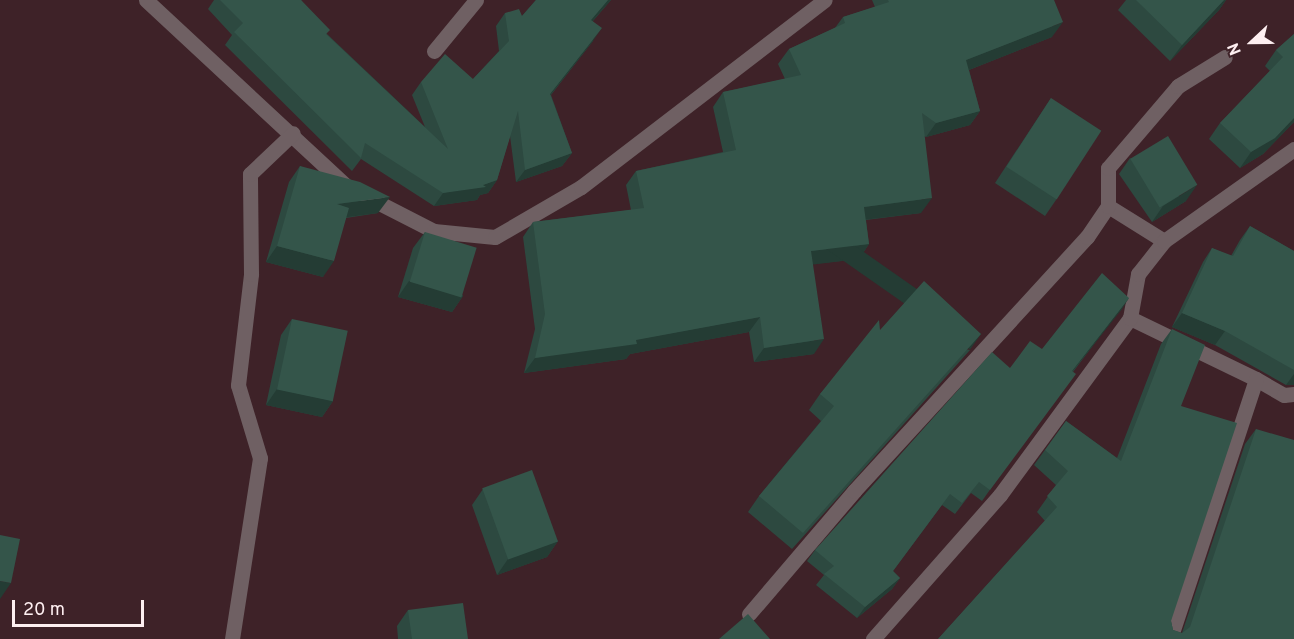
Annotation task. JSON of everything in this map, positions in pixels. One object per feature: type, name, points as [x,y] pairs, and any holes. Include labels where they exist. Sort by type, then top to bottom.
[{"type":"street","points":[[146,0],[292,133],[346,186],[434,231],[495,237],[580,187],[825,0]]},
{"type":"street","points":[[435,51],[476,0]]},
{"type":"street","points":[[749,614],[854,491],[1087,237],[1108,206],[1108,168],[1178,86],[1225,57]]},
{"type":"street","points":[[232,639],[260,458],[238,385],[251,274],[250,174],[292,133]]},
{"type":"street","points":[[873,639],[1000,495],[1130,318],[1138,274],[1164,241],[1294,149]]},
{"type":"street","points":[[1108,206],[1164,241]]},
{"type":"street","points":[[1130,318],[1284,395],[1294,394]]},
{"type":"street","points":[[1170,639],[1256,379]]},
{"type":"building","points":[[220,0],[301,0],[330,30],[326,34],[448,149],[421,82],[445,54],[473,79],[509,41],[505,13],[519,9],[522,16],[536,0],[608,0],[591,20],[602,28],[550,94],[572,153],[525,170],[518,111],[497,180],[483,185],[486,187],[443,193],[365,143],[361,158],[234,32],[243,23]]},
{"type":"building","points":[[888,0],[1054,0],[1063,22],[966,60],[980,111],[936,123],[922,113],[932,198],[864,207],[869,244],[811,251],[824,339],[764,348],[760,317],[636,340],[637,344],[535,358],[545,314],[533,222],[644,208],[636,171],[736,150],[723,92],[801,75],[789,49],[845,23],[843,17],[889,2]]},
{"type":"building","points":[[1136,0],[1224,0],[1182,45]]},
{"type":"building","points":[[1294,34],[1294,118],[1275,138],[1251,152],[1220,123],[1283,57],[1276,50]]},
{"type":"building","points":[[1051,98],[1101,131],[1057,199],[1006,167]]},
{"type":"building","points":[[1168,136],[1197,185],[1160,208],[1130,159]]},
{"type":"building","points":[[300,166],[360,182],[390,197],[337,204],[349,208],[334,261],[277,246]]},
{"type":"building","points":[[1250,226],[1294,251],[1294,370],[1225,331],[1182,313],[1212,248],[1233,256]]},
{"type":"building","points":[[425,232],[477,248],[461,298],[410,282]]},
{"type":"building","points":[[1102,273],[1129,298],[1072,371],[1076,374],[990,490],[979,482],[962,503],[950,494],[893,571],[900,578],[865,607],[824,574],[834,566],[815,550],[992,352],[1010,368],[1030,341],[1042,349]]},
{"type":"building","points":[[924,281],[981,334],[803,533],[759,496],[834,406],[820,394],[879,320],[880,330]]},
{"type":"building","points":[[292,319],[348,331],[333,401],[277,389]]},
{"type":"building","points":[[1172,329],[1205,345],[1181,406],[1237,423],[1171,621],[1173,630],[1182,633],[1190,627],[1256,429],[1294,440],[1294,639],[938,639],[1057,507],[1047,496],[1068,471],[1045,450],[1066,421],[1121,461]]},
{"type":"building","points":[[532,470],[558,541],[508,560],[482,488]]},
{"type":"building","points":[[0,535],[20,539],[11,583],[0,581]]},
{"type":"building","points":[[463,603],[468,639],[412,639],[408,610]]},
{"type":"building","points":[[748,614],[770,639],[719,639]]}]
